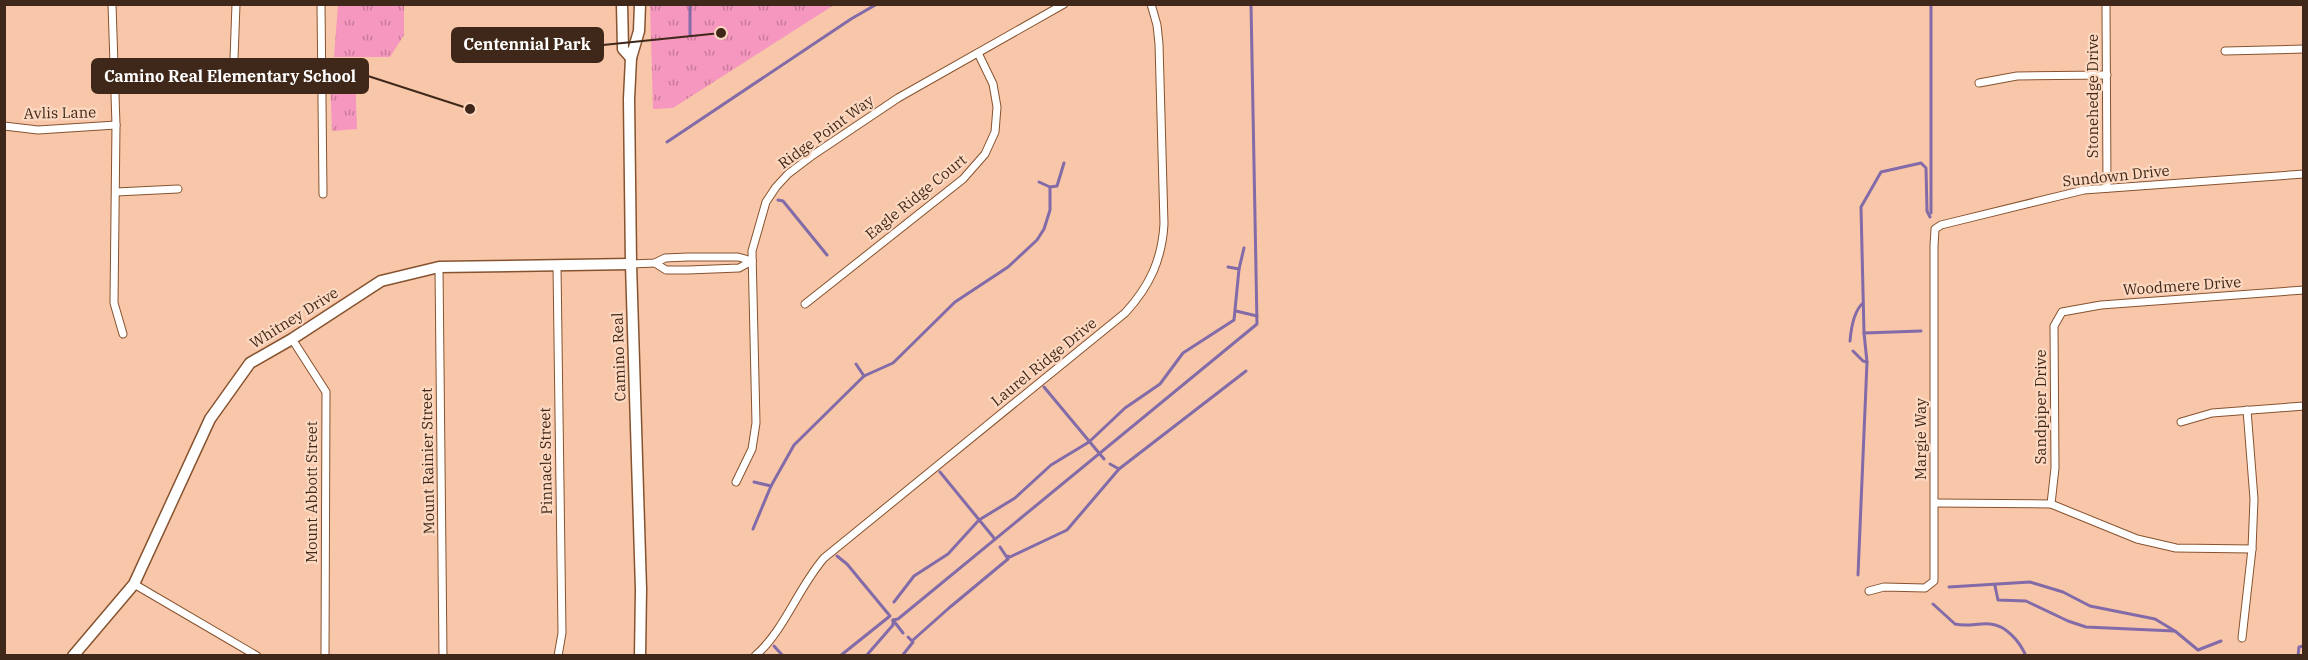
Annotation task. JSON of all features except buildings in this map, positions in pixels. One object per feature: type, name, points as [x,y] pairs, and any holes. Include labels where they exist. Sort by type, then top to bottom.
[{"type":"street","points":[[112,4],[116,125],[114,303],[123,334]]},
{"type":"street","points":[[234,59],[236,4]]},
{"type":"street","points":[[321,4],[323,195]]},
{"type":"street","name":"Camino Real","points":[[622,4],[623,49],[631,58]]},
{"type":"street","name":"Camino Real","points":[[640,4],[639,31],[631,58],[629,99],[631,264],[641,589],[640,656]]},
{"type":"street","name":"Ridge Point Way","points":[[736,482],[752,449],[754,438],[752,261],[754,240],[766,202],[788,174],[898,98],[1064,4]]},
{"type":"street","name":"Laurel Ridge Drive","points":[[755,656],[766,644],[805,582],[824,558],[1125,313],[1145,288],[1158,262],[1163,245],[1164,224],[1159,44],[1151,4]]},
{"type":"street","name":"Stonehedge Drive","points":[[2106,4],[2107,188]]},
{"type":"street","points":[[2225,51],[2304,49]]},
{"type":"street","name":"Eagle Ridge Court","points":[[806,304],[963,179],[986,154],[995,132],[998,107],[993,84],[978,54]]},
{"type":"street","points":[[1979,83],[2017,76],[2107,75]]},
{"type":"street","name":"Avlis Lane","points":[[4,126],[38,130],[116,125]]},
{"type":"street","name":"Sundown Drive","points":[[1935,229],[1941,225],[2070,192],[2304,174]]},
{"type":"street","points":[[116,192],[178,189]]},
{"type":"street","name":"Margie Way","points":[[1869,591],[1884,587],[1925,588],[1934,581],[1935,229]]},
{"type":"street","points":[[688,257],[688,270]]},
{"type":"street","name":"Whitney Drive","points":[[73,656],[134,584],[210,419],[250,363],[292,339],[381,281],[439,267],[631,264],[655,263],[665,258],[688,257],[738,257],[752,261]]},
{"type":"street","name":"Whitney Drive","points":[[655,263],[666,270],[688,270],[739,268],[752,261]]},
{"type":"street","name":"Pinnacle Street","points":[[558,266],[562,633],[558,656]]},
{"type":"street","name":"Mount Rainier Street","points":[[439,267],[444,656]]},
{"type":"street","name":"Woodmere Drive","points":[[2062,312],[2101,305],[2304,290]]},
{"type":"street","name":"Sandpiper Drive","points":[[2051,504],[2055,468],[2054,326],[2062,312]]},
{"type":"street","name":"Mount Abbott Street","points":[[292,339],[326,392],[325,656]]},
{"type":"street","points":[[2181,422],[2212,413],[2304,406]]},
{"type":"street","points":[[2241,638],[2252,549],[2254,499],[2247,410]]},
{"type":"street","points":[[1935,503],[2051,504],[2137,538],[2176,548],[2252,549]]},
{"type":"street","points":[[134,584],[247,653],[257,656]]},
{"type":"green space","points":[[650,4],[834,5],[673,108],[653,109]]},
{"type":"green space","points":[[338,5],[404,5],[404,35],[390,57],[334,57]]},
{"type":"green space","points":[[355,74],[357,129],[332,131],[330,75]]},
{"type":"waterway","points":[[690,4],[690,35]]},
{"type":"waterway","points":[[667,142],[877,4]]},
{"type":"waterway","points":[[903,633],[893,620],[898,619],[1257,324],[1251,4]]},
{"type":"waterway","points":[[1931,4],[1931,213]]},
{"type":"waterway","points":[[771,486],[794,445],[864,376],[893,363],[955,302],[1008,267],[1037,240],[1044,229],[1050,210],[1050,187],[1057,186],[1064,163]]},
{"type":"waterway","points":[[1921,331],[1864,333],[1861,207],[1881,172],[1921,163],[1926,168],[1927,211],[1930,217]]},
{"type":"waterway","points":[[1039,182],[1050,187]]},
{"type":"waterway","points":[[778,200],[783,201],[827,255]]},
{"type":"waterway","points":[[894,602],[914,576],[948,554],[979,520],[1015,498],[1051,465],[1089,442],[1125,408],[1160,384],[1183,353],[1234,320],[1239,269],[1244,248]]},
{"type":"waterway","points":[[1228,267],[1239,269]]},
{"type":"waterway","points":[[1850,341],[1855,315],[1863,303]]},
{"type":"waterway","points":[[1236,311],[1257,316]]},
{"type":"waterway","points":[[1858,575],[1867,362],[1864,333]]},
{"type":"waterway","points":[[1853,351],[1867,362]]},
{"type":"waterway","points":[[856,364],[864,376]]},
{"type":"waterway","points":[[1008,556],[1067,530],[1119,469],[1246,371]]},
{"type":"waterway","points":[[1044,387],[1104,459]]},
{"type":"waterway","points":[[1110,464],[1119,469]]},
{"type":"waterway","points":[[940,472],[994,538]]},
{"type":"waterway","points":[[753,529],[771,486],[754,482]]},
{"type":"waterway","points":[[913,640],[1008,559],[1000,547]]},
{"type":"waterway","points":[[837,556],[847,564],[890,616],[840,656]]},
{"type":"waterway","points":[[1949,587],[2030,582],[2063,592],[2090,606],[2155,619],[2175,631],[2198,650],[2221,641]]},
{"type":"waterway","points":[[1995,586],[1998,600],[2026,601],[2086,627],[2174,631]]},
{"type":"waterway","points":[[1933,604],[1955,624],[1990,624],[2002,627],[2016,640],[2026,656]]},
{"type":"waterway","points":[[866,656],[893,625],[893,620]]},
{"type":"waterway","points":[[902,656],[913,642],[908,637]]},
{"type":"waterway","points":[[774,646],[783,656]]},
{"type":"waterway","points":[[2298,656],[2299,647],[2304,646]]},
{"type":"place","name":"Centennial Park","points":[[721,33]]},
{"type":"place","name":"Camino Real Elementary School","points":[[470,109]]}]
